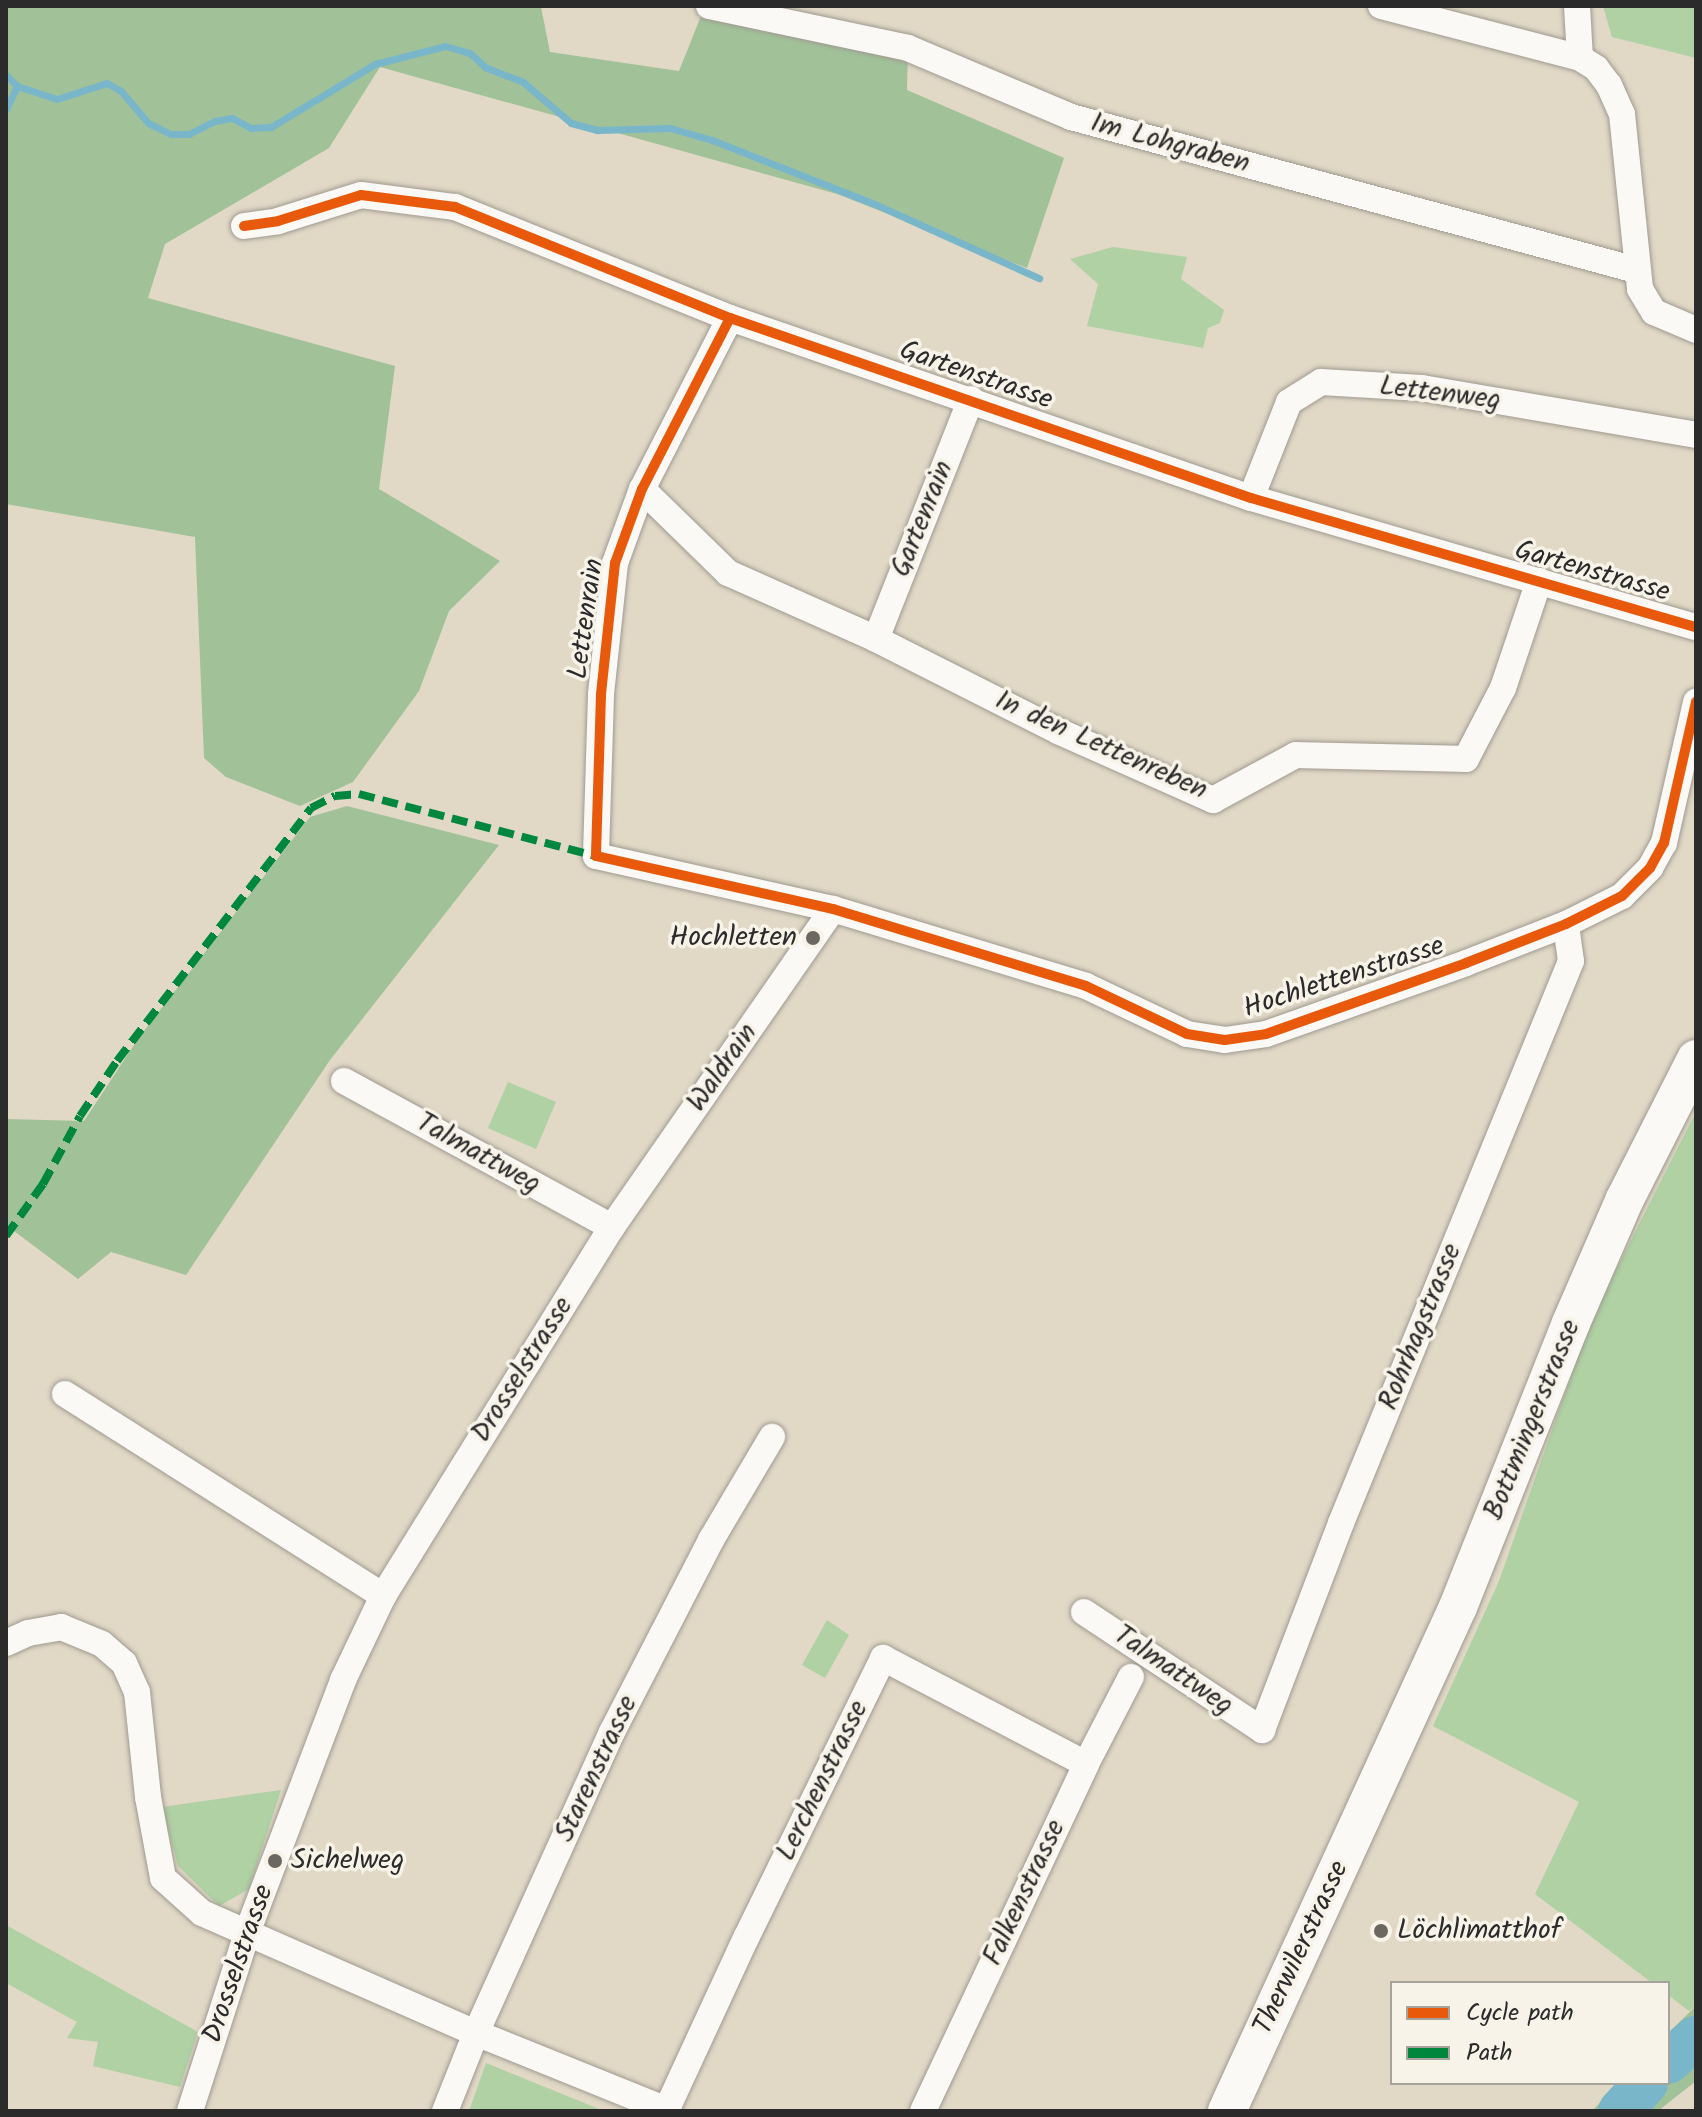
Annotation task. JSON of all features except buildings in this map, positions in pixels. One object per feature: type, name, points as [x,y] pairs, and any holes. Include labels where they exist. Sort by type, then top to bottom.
[{"type":"main road","name":"Bottmingerstrasse","points":[[1377,1785],[1458,1607],[1577,1309],[1625,1199],[1696,1059]]},
{"type":"main road","name":"Therwilerstrasse","points":[[1227,2111],[1377,1785]]},
{"type":"street","name":"Im Lohgraben","points":[[709,6],[908,48],[1071,117],[1636,270]]},
{"type":"street","points":[[1381,6],[1580,58],[1596,68],[1609,85],[1622,114],[1640,289],[1654,312],[1667,321],[1696,330]]},
{"type":"street","points":[[1577,6],[1580,58]]},
{"type":"street","name":"Gartenstrasse","points":[[244,226],[278,221],[361,195],[455,207],[730,318],[1251,498],[1696,627]]},
{"type":"street","name":"Lettenrain","points":[[596,856],[601,695],[615,563],[642,489],[730,318]]},
{"type":"street","name":"Lettenweg","points":[[1251,498],[1289,402],[1321,382],[1422,388],[1696,435]]},
{"type":"street","name":"Gartenrain","points":[[876,639],[971,399]]},
{"type":"street","name":"In den Lettenreben","points":[[642,489],[728,573],[876,639],[1058,731],[1213,800],[1296,755],[1466,759],[1503,688],[1539,581]]},
{"type":"street","name":"Hochlettenstrasse","points":[[596,856],[833,909],[1086,986],[1187,1034],[1225,1040],[1266,1034],[1566,924],[1622,896],[1650,868],[1664,843],[1696,702]]},
{"type":"street","name":"Waldrain","points":[[612,1227],[833,909]]},
{"type":"street","name":"Rohrhagstrasse","points":[[1262,1730],[1346,1510],[1571,961],[1566,924]]},
{"type":"street","name":"Talmattweg","points":[[344,1081],[612,1227]]},
{"type":"street","name":"Drosselstrasse","points":[[190,2111],[247,1933],[343,1680],[383,1596],[612,1227]]},
{"type":"street","points":[[65,1394],[383,1596]]},
{"type":"street","name":"Starenstrasse","points":[[445,2111],[476,2033],[612,1732],[711,1540],[772,1437]]},
{"type":"street","name":"Talmattweg","points":[[1084,1612],[1262,1730]]},
{"type":"street","points":[[6,1643],[28,1633],[61,1627],[102,1644],[124,1663],[137,1692],[148,1797],[163,1878],[202,1913],[476,2033],[667,2111]]},
{"type":"street","name":"Lerchenstrasse","points":[[667,2111],[746,1938],[883,1658],[1086,1764]]},
{"type":"street","name":"Falkenstrasse","points":[[923,2111],[1086,1764],[1131,1677]]},
{"type":"green space","points":[[6,6],[541,7],[550,52],[679,71],[705,6],[908,48],[907,90],[1064,158],[1027,268],[837,194],[380,67],[329,148],[165,244],[148,298],[395,366],[379,489],[500,561],[449,611],[419,691],[353,782],[300,806],[226,777],[204,758],[195,537],[6,504]]},
{"type":"green space","points":[[1603,6],[1696,6],[1696,58],[1612,37]]},
{"type":"green space","points":[[1113,247],[1187,257],[1181,279],[1224,310],[1220,323],[1208,328],[1203,348],[1087,326],[1098,284],[1070,259]]},
{"type":"green space","points":[[347,806],[499,845],[330,1060],[186,1275],[111,1252],[78,1279],[6,1225],[6,1119],[84,1121],[140,1036],[310,817]]},
{"type":"green space","points":[[508,1082],[556,1102],[536,1149],[488,1128]]},
{"type":"green space","points":[[1696,1112],[1696,2006],[1689,2011],[1670,1997],[1670,1981],[1649,1981],[1535,1894],[1579,1802],[1433,1726],[1499,1581],[1591,1319]]},
{"type":"green space","points":[[827,1620],[849,1635],[825,1678],[802,1665]]},
{"type":"green space","points":[[281,1790],[249,1889],[219,1906],[178,1866],[162,1807]]},
{"type":"green space","points":[[6,1925],[198,2032],[180,2087],[93,2066],[98,2042],[67,2038],[77,2022],[6,1983]]},
{"type":"green space","points":[[1696,2006],[1696,2081],[1658,2111],[1592,2111],[1617,2085],[1670,2085],[1670,2031]]},
{"type":"green space","points":[[486,2063],[604,2111],[469,2111]]},
{"type":"waterway","points":[[6,75],[17,86],[57,99],[107,83],[121,91],[148,123],[171,134],[189,134],[215,121],[232,118],[251,128],[271,127],[375,64],[445,46],[470,53],[485,67],[523,82],[571,123],[598,130],[670,128],[712,140],[877,205],[1039,278]]},
{"type":"waterway","points":[[6,109],[17,86]]},
{"type":"waterway","points":[[1670,2060],[1696,2038]]},
{"type":"waterway","points":[[1620,2111],[1644,2085]]},
{"type":"marked path","points":[[6,1236],[43,1184],[80,1116],[117,1061],[311,808],[335,796],[359,794],[596,856]]},
{"type":"cycle path","points":[[244,226],[278,221],[361,195],[455,207],[730,318],[1251,498],[1696,627]]},
{"type":"cycle path","points":[[730,318],[642,489],[615,563],[601,695],[596,856],[833,909],[1086,986],[1187,1034],[1225,1040],[1266,1034],[1466,963],[1566,924],[1622,896],[1650,868],[1664,843],[1696,702]]},
{"type":"place","name":"Hochletten","points":[[813,938]]},
{"type":"place","name":"Sichelweg","points":[[275,1861]]},
{"type":"place","name":"Löchlimatthof","points":[[1381,1931]]}]
